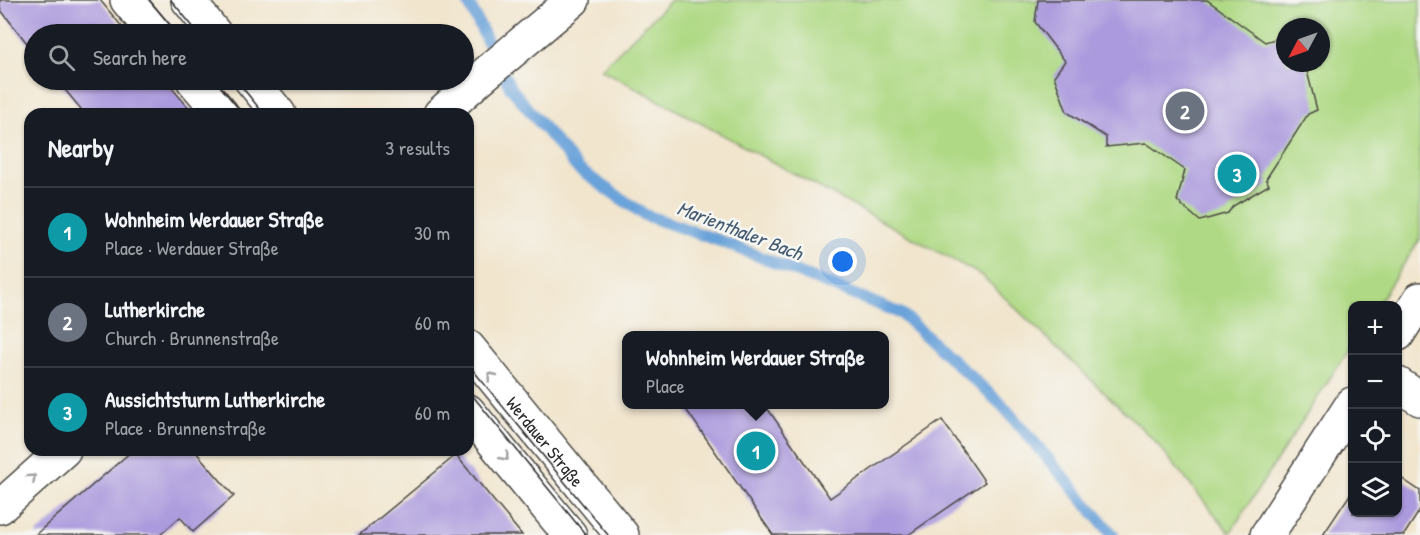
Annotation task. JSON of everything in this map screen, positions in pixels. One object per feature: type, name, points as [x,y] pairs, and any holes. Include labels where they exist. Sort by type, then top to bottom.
[{"type":"main road","points":[[127,0],[147,24]]},
{"type":"main road","points":[[188,0],[207,24]]},
{"type":"main road","points":[[474,84],[573,0]]},
{"type":"main road","points":[[202,90],[217,108]]},
{"type":"main road","points":[[259,90],[274,108]]},
{"type":"main road","points":[[447,108],[467,90]]},
{"type":"main road","points":[[1402,328],[1420,299]]},
{"type":"main road","name":"Werdauer Straße","points":[[474,354],[621,535]]},
{"type":"main road","points":[[1402,387],[1420,399]]},
{"type":"main road","points":[[1268,535],[1350,409]]},
{"type":"main road","points":[[474,418],[570,535]]},
{"type":"main road","points":[[0,507],[57,456]]},
{"type":"green space","points":[[671,0],[1420,0],[1420,239],[1380,301],[1348,301],[1348,350],[1230,533],[1153,439],[981,275],[601,69]]},
{"type":"building","points":[[0,0],[100,0],[120,24],[24,24],[24,39],[0,9]]},
{"type":"building","points":[[1038,0],[1207,0],[1265,42],[1276,39],[1276,72],[1307,72],[1317,110],[1308,114],[1266,179],[1269,185],[1233,206],[1228,213],[1200,221],[1177,201],[1185,170],[1146,143],[1106,147],[1106,137],[1067,112],[1054,76],[1065,61],[1035,22]]},
{"type":"building","points":[[65,90],[174,90],[189,108],[80,108]]},
{"type":"building","points":[[686,409],[768,409],[830,498],[942,420],[985,482],[908,535],[773,535]]},
{"type":"building","points":[[126,456],[199,456],[234,496],[193,532],[180,517],[160,535],[35,535]]},
{"type":"building","points":[[457,456],[522,535],[359,535]]},
{"type":"building","points":[[1402,479],[1420,491],[1420,510],[1404,535],[1323,535],[1348,498],[1348,517],[1402,517]]},
{"type":"waterway","name":"Marienthaler Bach","points":[[467,0],[510,87],[578,169],[645,215],[723,242],[902,314],[1003,406],[1113,535]]},
{"type":"tram line","points":[[149,0],[169,24]]},
{"type":"tram line","points":[[171,0],[191,24]]},
{"type":"tram line","points":[[223,90],[238,108]]},
{"type":"tram line","points":[[244,90],[259,108]]},
{"type":"tram line","points":[[474,371],[608,535]]},
{"type":"tram line","points":[[474,397],[586,535]]},
{"type":"place","name":"Lutherkirche","points":[[1185,111]]},
{"type":"place","name":"Aussichtsturm Lutherkirche","points":[[1237,174]]},
{"type":"place","name":"Wohnheim Werdauer Straße","points":[[756,451]]}]
